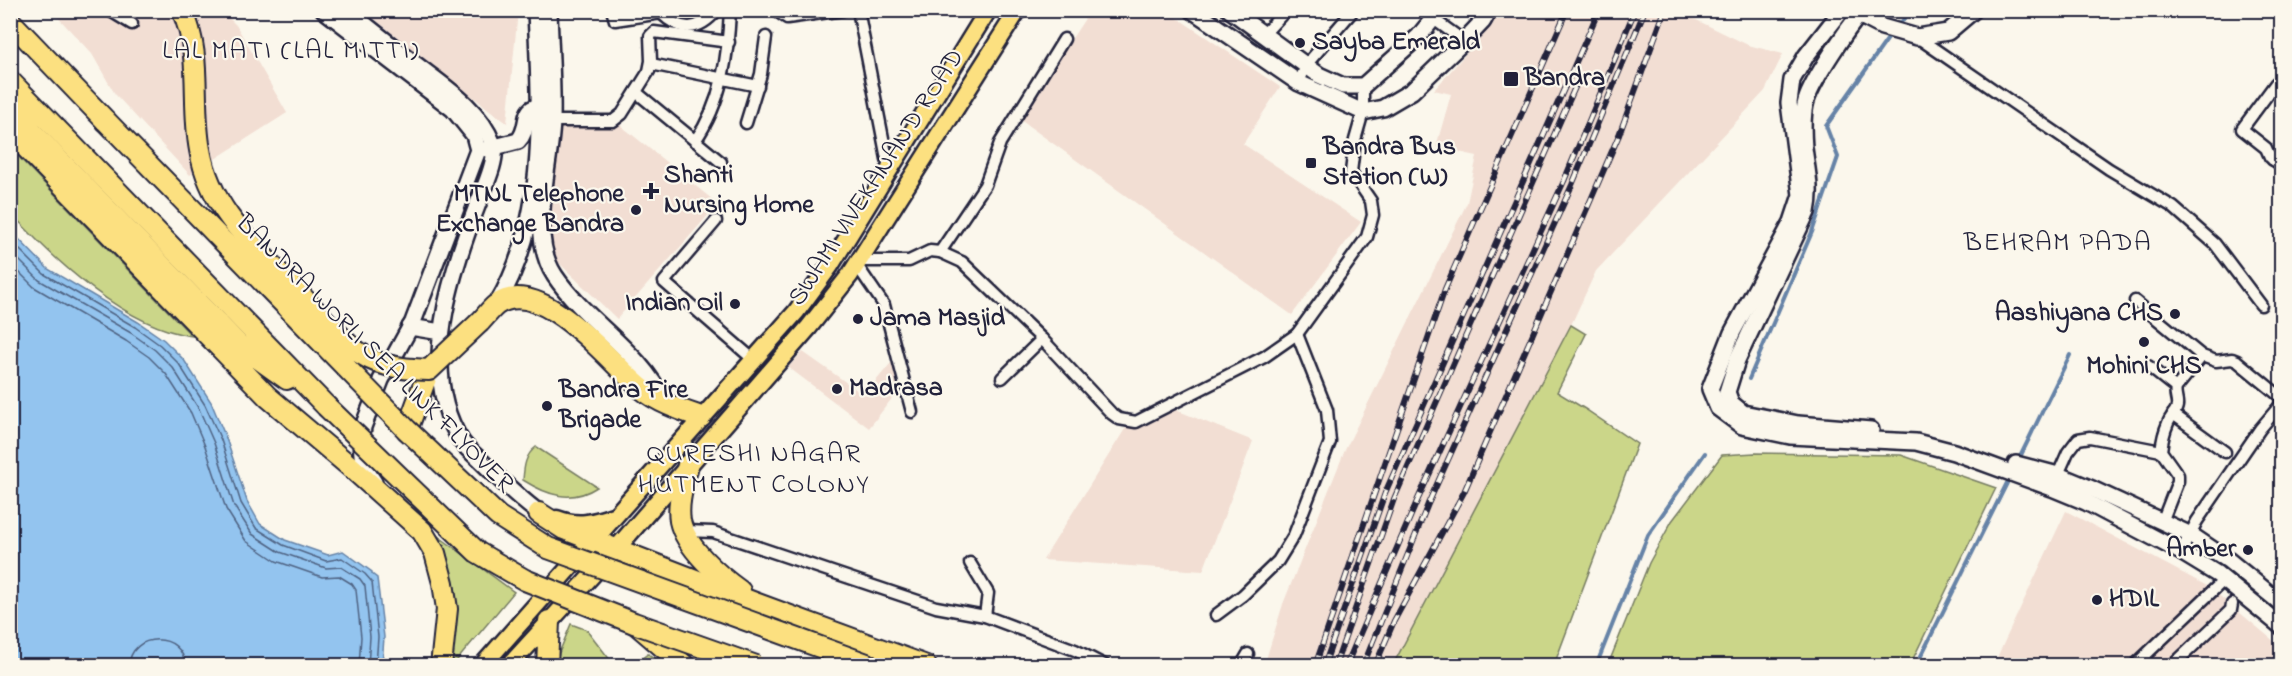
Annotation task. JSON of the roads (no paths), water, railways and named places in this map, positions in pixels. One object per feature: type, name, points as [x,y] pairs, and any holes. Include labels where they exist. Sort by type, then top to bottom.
[{"type":"highway","points":[[10,19],[14,10]]},
{"type":"highway","points":[[182,10],[191,33],[194,49],[196,117],[200,150],[212,191],[222,208],[247,241],[364,358],[399,369],[429,370]]},
{"type":"highway","name":"BANDRA WORLI SEA LINK FLYOVER","points":[[10,19],[106,121],[407,430],[498,516],[548,548],[872,666]]},
{"type":"highway","points":[[10,81],[327,406],[477,552],[525,580],[756,666]]},
{"type":"highway","points":[[10,104],[33,133],[238,344],[327,406]]},
{"type":"highway","points":[[10,131],[268,397],[422,531],[435,553],[447,609],[441,666]]},
{"type":"highway","points":[[407,430],[429,370],[497,304],[526,298],[558,312],[642,389],[664,402],[701,417]]},
{"type":"highway","points":[[688,465],[680,495],[680,522],[696,552],[721,577],[756,603]]},
{"type":"highway","points":[[539,513],[564,529],[926,666]]},
{"type":"highway","points":[[547,666],[549,621]]},
{"type":"highway","points":[[634,622],[686,666]]},
{"type":"main road","name":"SWAMI VIVEKANAND ROAD","points":[[482,666],[796,312],[830,266],[988,10]]},
{"type":"main road","name":"SWAMI VIVEKANAND ROAD","points":[[509,666],[616,549],[809,327],[857,262],[1018,10]]},
{"type":"main road","points":[[539,513],[574,525],[591,524],[614,516]]},
{"type":"street","points":[[109,10],[132,24]]},
{"type":"street","points":[[324,10],[453,110],[474,135],[478,150],[410,327],[381,380],[363,427],[361,443],[363,466],[390,501]]},
{"type":"street","points":[[346,10],[465,102],[485,127],[495,147],[489,175],[451,279],[441,332],[441,377],[444,404],[463,443],[512,492],[539,513]]},
{"type":"street","points":[[536,10],[546,105]]},
{"type":"street","points":[[549,10],[542,212],[545,258],[555,277],[572,298],[652,379],[664,402]]},
{"type":"street","points":[[612,10],[615,20],[661,13],[673,24],[685,27],[700,26],[717,10]]},
{"type":"street","points":[[695,141],[711,115],[722,78],[729,42],[730,10]]},
{"type":"street","points":[[776,10],[787,18],[843,10]]},
{"type":"street","points":[[858,10],[889,169]]},
{"type":"street","points":[[1191,10],[1299,83],[1363,112],[1383,108],[1412,91],[1464,41],[1483,21],[1489,10]]},
{"type":"street","points":[[1264,34],[1286,10]]},
{"type":"street","points":[[1299,83],[1306,65],[1351,13],[1351,10]]},
{"type":"street","points":[[1842,10],[1806,56],[1792,80],[1789,103],[1801,195],[1792,222],[1732,333],[1710,389],[1718,408],[1742,426],[1790,435],[1916,442],[1955,448]]},
{"type":"street","points":[[1917,37],[1948,32],[1974,10]]},
{"type":"street","points":[[1216,28],[1233,11],[1319,75],[1343,86],[1363,86],[1419,36],[1431,14],[1464,41]]},
{"type":"street","points":[[2261,305],[2214,244],[2173,207],[2109,170],[1917,37],[1882,27],[1858,12],[1812,85],[1805,104],[1804,146],[1810,196],[1807,212],[1737,360],[1726,392],[1731,403],[1743,413],[1798,424],[1919,434],[2162,522],[2191,535],[2228,560],[2282,604]]},
{"type":"street","points":[[546,122],[613,121],[622,114],[649,71],[650,36],[654,32],[729,42]]},
{"type":"street","points":[[746,123],[758,86],[766,37]]},
{"type":"street","points":[[940,252],[985,185],[1000,143],[1064,39]]},
{"type":"street","points":[[651,64],[758,86]]},
{"type":"street","points":[[2278,163],[2266,148],[2242,128],[2276,83],[2282,84]]},
{"type":"street","points":[[857,262],[909,261],[930,251],[940,252],[962,262],[1042,339],[1112,414],[1119,419],[1136,422],[1264,357],[1297,334],[1366,237],[1373,215],[1371,201],[1352,172],[1354,140],[1363,112],[1363,86]]},
{"type":"street","points":[[636,92],[721,162]]},
{"type":"street","points":[[478,150],[518,141],[524,130],[528,111],[546,105]]},
{"type":"street","points":[[497,304],[513,278],[528,227],[546,122]]},
{"type":"street","points":[[2278,163],[2282,149]]},
{"type":"street","points":[[716,221],[664,282],[754,360]]},
{"type":"street","points":[[857,262],[884,305],[912,412]]},
{"type":"street","points":[[432,272],[451,279]]},
{"type":"street","points":[[2135,301],[2202,356],[2216,361],[2227,359],[2237,361],[2282,398]]},
{"type":"street","points":[[410,327],[441,332]]},
{"type":"street","points":[[1216,615],[1243,595],[1278,561],[1294,535],[1330,442],[1327,410],[1297,334]]},
{"type":"street","points":[[1002,378],[1042,339]]},
{"type":"street","points":[[2162,452],[2168,423],[2177,403],[2176,388],[2202,356]]},
{"type":"street","points":[[2148,366],[2176,388]]},
{"type":"street","points":[[2181,552],[2197,521],[2260,429],[2282,403]]},
{"type":"street","points":[[2173,414],[2225,452]]},
{"type":"street","points":[[2055,482],[2068,452],[2078,439],[2090,437],[2162,452],[2178,475],[2178,481],[2162,522]]},
{"type":"street","points":[[2089,495],[2224,580],[2282,627]]},
{"type":"street","points":[[686,531],[713,532],[936,607],[985,616],[1075,650],[1106,666]]},
{"type":"street","points":[[970,563],[988,593],[985,616]]},
{"type":"street","points":[[2134,666],[2224,580]]},
{"type":"street","points":[[2172,666],[2231,610],[2232,604]]},
{"type":"street","points":[[1241,666],[1248,654]]},
{"type":"water","points":[[11,231],[48,269],[138,322],[164,340],[184,360],[211,402],[247,501],[260,524],[285,540],[328,555],[343,551],[372,572],[377,578],[384,637],[382,665],[176,666],[156,661],[145,666],[11,665]]},
{"type":"waterway","points":[[1898,26],[1911,10]]},
{"type":"waterway","points":[[1749,379],[1812,232],[1838,157],[1826,126],[1889,37]]},
{"type":"waterway","points":[[2019,459],[2070,355]]},
{"type":"waterway","points":[[1596,666],[1648,535],[1705,453]]},
{"type":"waterway","points":[[1916,666],[2007,483]]},
{"type":"railway","points":[[1315,666],[1445,289],[1567,10]]},
{"type":"railway","points":[[1324,666],[1385,493],[1599,10]]},
{"type":"railway","points":[[1346,666],[1418,499],[1564,181],[1635,10]]},
{"type":"railway","points":[[1363,666],[1428,504],[1572,185],[1645,10]]},
{"type":"railway","points":[[1375,666],[1394,621],[1464,492],[1619,135],[1665,10]]},
{"type":"railway","points":[[1335,666],[1394,499],[1576,85]]},
{"type":"place","name":"Sayba Emerald","points":[[1300,43]]},
{"type":"place","name":"Bandra","points":[[1511,79]]},
{"type":"place","name":"Bandra Bus Station (W)","points":[[1311,163]]},
{"type":"place","name":"Shanti Nursing Home","points":[[651,191]]},
{"type":"place","name":"MTNL Telephone Exchange Bandra","points":[[636,210]]},
{"type":"place","name":"Indian Oil","points":[[735,304]]},
{"type":"place","name":"Aashiyana CHS","points":[[2175,314]]},
{"type":"place","name":"Jama Masjid","points":[[858,319]]},
{"type":"place","name":"Mohini CHS","points":[[2144,342]]},
{"type":"place","name":"Madrasa","points":[[837,389]]},
{"type":"place","name":"Bandra Fire Brigade","points":[[547,406]]},
{"type":"place","name":"Amber","points":[[2248,550]]},
{"type":"place","name":"HDIL","points":[[2097,600]]},
{"type":"district","name":"LAL MATI (LAL MITTI)","points":[[291,51]]},
{"type":"district","name":"BEHRAM PADA","points":[[2058,243]]},
{"type":"district","name":"QURESHI NAGAR HUTMENT COLONY","points":[[754,470]]}]
